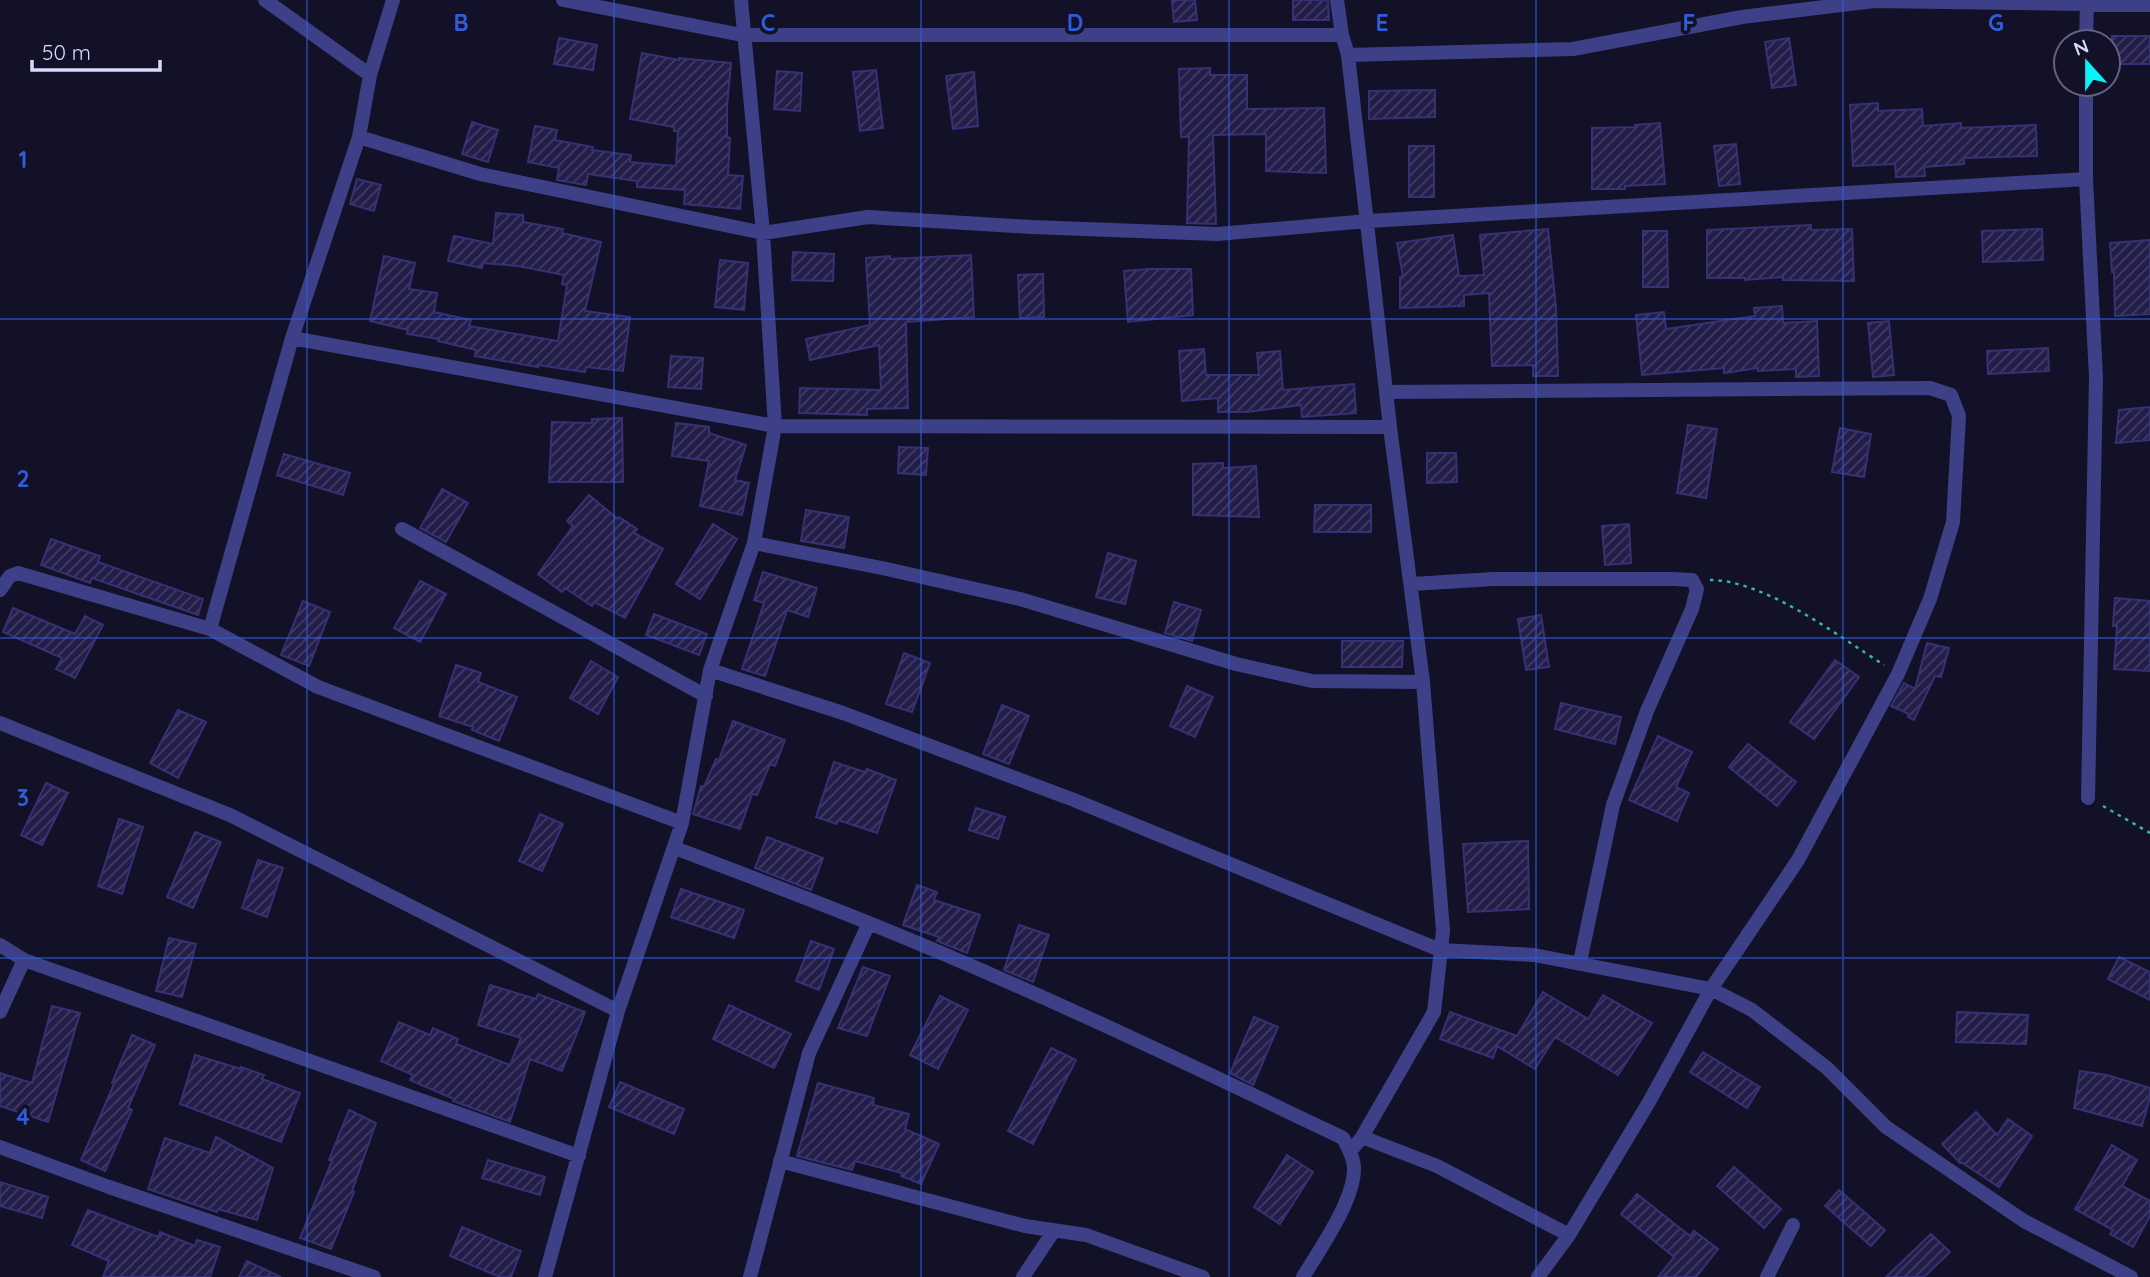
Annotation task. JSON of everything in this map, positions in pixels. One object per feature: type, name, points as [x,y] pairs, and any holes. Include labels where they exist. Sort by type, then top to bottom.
[{"type":"street","points":[[265,0],[370,75]]},
{"type":"street","points":[[210,629],[292,338],[359,137],[370,75],[393,0]]},
{"type":"street","points":[[563,0],[742,35],[1342,35]]},
{"type":"street","points":[[545,1277],[618,1011],[682,823],[710,670],[754,542],[775,426],[763,233],[742,35],[741,0]]},
{"type":"street","points":[[1337,0],[1348,55],[1390,427],[1412,583],[1423,682],[1443,931],[1434,1012],[1362,1137],[1350,1152]]},
{"type":"street","points":[[1348,55],[1573,49],[1742,17],[1874,1],[2150,5]]},
{"type":"street","points":[[2087,2],[2087,28]]},
{"type":"street","points":[[2086,98],[2086,178],[2096,378],[2088,797]]},
{"type":"street","points":[[359,137],[480,174],[763,233],[867,217],[1032,228],[1217,234],[1368,222],[2086,178]]},
{"type":"street","points":[[292,338],[775,426],[1390,427]]},
{"type":"street","points":[[1386,392],[1930,388],[1951,395],[1959,416],[1953,522],[1930,599],[1898,674],[1798,860],[1711,989],[1569,1235],[1538,1277]]},
{"type":"street","points":[[402,529],[706,696]]},
{"type":"street","points":[[754,542],[1020,599],[1236,664],[1311,681],[1423,682]]},
{"type":"street","points":[[0,590],[10,576],[18,573],[210,629],[318,687],[682,823]]},
{"type":"street","points":[[1412,583],[1493,579],[1692,580],[1697,589],[1692,609],[1647,711],[1613,805],[1580,962]]},
{"type":"street","points":[[710,670],[843,713],[1074,800],[1440,950],[1534,955],[1711,989],[1752,1010],[1827,1068],[1886,1127],[2024,1221],[2131,1277]]},
{"type":"street","points":[[0,723],[230,815],[618,1011]]},
{"type":"street","points":[[675,848],[869,923],[1161,1051],[1343,1138],[1354,1169],[1344,1206],[1303,1277]]},
{"type":"street","points":[[750,1277],[809,1053],[869,923]]},
{"type":"street","points":[[0,945],[24,960],[579,1156]]},
{"type":"street","points":[[0,1012],[24,960]]},
{"type":"street","points":[[1362,1137],[1437,1166],[1569,1235]]},
{"type":"street","points":[[0,1147],[374,1277]]},
{"type":"street","points":[[780,1161],[1025,1226],[1086,1235],[1203,1277]]},
{"type":"street","points":[[1767,1277],[1793,1225]]},
{"type":"street","points":[[1025,1226],[1035,1255]]},
{"type":"street","points":[[1023,1277],[1035,1255],[1053,1232]]},
{"type":"path","points":[[1692,580],[1715,580],[1750,588],[1786,604],[1898,674]]},
{"type":"path","points":[[2088,797],[2150,833]]},
{"type":"building","points":[[1172,0],[1195,0],[1197,20],[1174,22]]},
{"type":"building","points":[[1293,0],[1328,0],[1329,20],[1293,20]]},
{"type":"building","points":[[2122,36],[2150,36],[2150,64],[2122,64]]},
{"type":"building","points":[[559,38],[597,45],[593,70],[554,64]]},
{"type":"building","points":[[1789,38],[1796,85],[1772,88],[1765,42]]},
{"type":"building","points":[[642,53],[679,60],[731,63],[727,106],[727,137],[730,138],[728,175],[743,176],[740,209],[684,204],[685,190],[637,187],[637,181],[588,174],[586,185],[557,180],[559,168],[528,162],[535,126],[557,130],[555,140],[593,147],[592,150],[631,155],[630,162],[676,166],[678,131],[674,131],[674,127],[630,119]]},
{"type":"building","points":[[1210,68],[1210,75],[1247,75],[1247,109],[1324,108],[1326,173],[1266,171],[1266,134],[1213,135],[1216,224],[1187,223],[1189,137],[1181,137],[1179,69]]},
{"type":"building","points":[[876,70],[883,128],[860,131],[853,72]]},
{"type":"building","points":[[777,71],[802,73],[800,111],[774,109]]},
{"type":"building","points":[[974,72],[978,126],[953,129],[946,76]]},
{"type":"building","points":[[1435,90],[1435,117],[1369,119],[1369,91]]},
{"type":"building","points":[[1878,103],[1878,111],[1922,109],[1923,126],[1961,123],[1961,128],[2036,125],[2037,156],[1964,158],[1964,164],[1924,167],[1925,176],[1896,177],[1895,164],[1853,166],[1850,105]]},
{"type":"building","points":[[472,122],[498,130],[488,162],[462,154]]},
{"type":"building","points":[[1660,123],[1665,184],[1625,186],[1625,189],[1592,189],[1592,128],[1636,127],[1635,125]]},
{"type":"building","points":[[1736,144],[1740,184],[1719,186],[1714,146]]},
{"type":"building","points":[[1409,146],[1434,146],[1434,197],[1409,197]]},
{"type":"building","points":[[357,179],[381,185],[374,211],[350,204]]},
{"type":"building","points":[[496,213],[523,215],[523,222],[563,229],[562,233],[601,242],[585,311],[630,317],[623,371],[586,367],[585,372],[475,356],[476,350],[438,341],[439,339],[407,334],[408,330],[370,321],[384,256],[415,263],[409,289],[437,293],[434,312],[471,320],[469,326],[558,341],[567,285],[562,284],[564,275],[518,266],[483,263],[482,268],[448,261],[454,236],[493,244]]},
{"type":"building","points":[[1811,225],[1811,230],[1852,229],[1854,281],[1783,280],[1783,277],[1745,280],[1707,278],[1707,230]]},
{"type":"building","points":[[1548,229],[1556,308],[1558,376],[1533,376],[1533,365],[1492,366],[1489,293],[1464,295],[1464,306],[1400,308],[1400,277],[1403,277],[1397,243],[1453,235],[1459,276],[1484,275],[1480,235]]},
{"type":"building","points":[[2042,229],[2043,260],[1983,262],[1982,231]]},
{"type":"building","points":[[1643,231],[1667,231],[1668,287],[1643,287]]},
{"type":"building","points":[[2150,240],[2150,314],[2115,316],[2110,243]]},
{"type":"building","points":[[793,252],[834,254],[833,281],[792,280]]},
{"type":"building","points":[[971,255],[974,317],[906,322],[908,408],[867,409],[867,415],[799,413],[800,388],[881,390],[879,345],[810,360],[806,339],[870,325],[866,258]]},
{"type":"building","points":[[720,260],[748,263],[744,310],[715,307]]},
{"type":"building","points":[[1191,269],[1193,315],[1128,322],[1124,271]]},
{"type":"building","points":[[1043,274],[1044,317],[1020,318],[1018,275]]},
{"type":"building","points":[[1782,306],[1783,323],[1817,321],[1819,376],[1796,377],[1796,369],[1758,371],[1758,368],[1724,373],[1724,368],[1642,375],[1636,315],[1664,312],[1666,329],[1755,316],[1754,308]]},
{"type":"building","points":[[1889,321],[1894,375],[1873,377],[1868,323]]},
{"type":"building","points":[[2048,348],[2049,371],[1988,374],[1987,351]]},
{"type":"building","points":[[1204,349],[1206,375],[1259,375],[1257,353],[1280,351],[1283,390],[1354,384],[1356,413],[1302,417],[1301,405],[1247,412],[1218,412],[1218,398],[1182,401],[1179,351]]},
{"type":"building","points":[[671,356],[703,358],[701,389],[668,387]]},
{"type":"building","points":[[2150,407],[2150,440],[2116,443],[2119,410]]},
{"type":"building","points":[[622,418],[623,482],[549,482],[552,422],[592,423],[592,419]]},
{"type":"building","points":[[676,423],[709,427],[709,433],[746,445],[735,480],[749,483],[742,515],[700,506],[709,461],[672,456]]},
{"type":"building","points":[[1688,425],[1717,429],[1706,498],[1677,493]]},
{"type":"building","points":[[1840,428],[1871,434],[1864,477],[1832,472]]},
{"type":"building","points":[[899,447],[928,448],[926,475],[898,473]]},
{"type":"building","points":[[1427,453],[1456,453],[1457,482],[1427,483]]},
{"type":"building","points":[[284,454],[350,473],[343,495],[277,475]]},
{"type":"building","points":[[1223,463],[1223,468],[1256,466],[1259,517],[1193,515],[1193,464]]},
{"type":"building","points":[[442,489],[468,503],[446,542],[420,528]]},
{"type":"building","points":[[589,495],[618,519],[619,517],[637,529],[634,533],[663,549],[625,618],[594,602],[592,606],[565,588],[562,592],[538,574],[573,526],[567,521]]},
{"type":"building","points":[[1315,505],[1371,505],[1371,532],[1314,532]]},
{"type":"building","points":[[806,510],[849,517],[844,548],[801,541]]},
{"type":"building","points":[[713,524],[737,539],[700,599],[676,584]]},
{"type":"building","points":[[1629,524],[1631,563],[1605,565],[1602,526]]},
{"type":"building","points":[[51,539],[100,556],[98,562],[203,599],[198,615],[92,578],[90,583],[41,565]]},
{"type":"building","points":[[1108,553],[1136,561],[1125,604],[1096,597]]},
{"type":"building","points":[[763,572],[817,588],[808,617],[787,610],[765,676],[742,669],[764,603],[754,600]]},
{"type":"building","points":[[420,581],[446,594],[420,642],[394,628]]},
{"type":"building","points":[[2115,598],[2150,601],[2150,671],[2114,669],[2117,626],[2113,626]]},
{"type":"building","points":[[303,601],[330,612],[309,666],[281,655]]},
{"type":"building","points":[[1174,602],[1201,610],[1192,641],[1165,633]]},
{"type":"building","points":[[13,608],[75,634],[85,616],[103,625],[75,678],[56,669],[62,658],[3,632]]},
{"type":"building","points":[[654,614],[707,634],[699,655],[646,635]]},
{"type":"building","points":[[1541,615],[1549,667],[1526,670],[1518,619]]},
{"type":"building","points":[[1342,641],[1403,641],[1402,667],[1342,667]]},
{"type":"building","points":[[1927,643],[1949,648],[1941,677],[1935,676],[1914,720],[1908,717],[1909,714],[1891,706],[1904,683],[1915,689]]},
{"type":"building","points":[[904,653],[930,663],[912,712],[886,704]]},
{"type":"building","points":[[1835,660],[1859,677],[1814,739],[1790,722]]},
{"type":"building","points":[[591,661],[618,677],[598,714],[570,698]]},
{"type":"building","points":[[456,665],[481,673],[478,682],[517,697],[499,741],[472,730],[473,727],[439,716]]},
{"type":"building","points":[[1187,686],[1213,697],[1195,737],[1170,726]]},
{"type":"building","points":[[1561,703],[1621,717],[1615,744],[1555,729]]},
{"type":"building","points":[[1002,705],[1029,716],[1009,764],[983,754]]},
{"type":"building","points":[[178,710],[206,722],[178,778],[150,763]]},
{"type":"building","points":[[733,721],[785,740],[775,766],[770,764],[757,795],[752,794],[740,829],[693,814],[701,786],[704,787],[716,759],[719,760]]},
{"type":"building","points":[[1658,736],[1692,752],[1676,787],[1689,793],[1677,821],[1629,800]]},
{"type":"building","points":[[1748,744],[1796,782],[1777,806],[1729,767]]},
{"type":"building","points":[[834,762],[865,772],[867,769],[896,780],[877,833],[838,820],[837,824],[816,817]]},
{"type":"building","points":[[46,783],[68,793],[42,845],[21,835]]},
{"type":"building","points":[[976,808],[1005,817],[998,839],[969,830]]},
{"type":"building","points":[[540,814],[563,824],[542,871],[519,861]]},
{"type":"building","points":[[119,819],[143,827],[122,894],[98,886]]},
{"type":"building","points":[[195,832],[221,842],[193,908],[167,897]]},
{"type":"building","points":[[767,837],[823,858],[811,890],[755,868]]},
{"type":"building","points":[[1528,841],[1529,909],[1468,912],[1463,844]]},
{"type":"building","points":[[258,860],[283,868],[267,917],[242,908]]},
{"type":"building","points":[[917,885],[937,892],[934,900],[980,915],[967,953],[937,941],[939,937],[903,925]]},
{"type":"building","points":[[681,889],[744,910],[734,938],[671,917]]},
{"type":"building","points":[[1019,925],[1049,935],[1033,982],[1004,970]]},
{"type":"building","points":[[169,938],[196,944],[182,997],[156,991]]},
{"type":"building","points":[[811,941],[834,949],[819,990],[796,981]]},
{"type":"building","points":[[2119,957],[2150,972],[2150,1000],[2108,979]]},
{"type":"building","points":[[863,967],[890,976],[867,1036],[838,1028]]},
{"type":"building","points":[[490,985],[536,999],[538,994],[585,1012],[562,1071],[530,1059],[510,1122],[453,1101],[454,1099],[410,1080],[413,1075],[381,1061],[399,1022],[430,1035],[433,1028],[458,1039],[456,1044],[510,1065],[521,1038],[478,1025]]},
{"type":"building","points":[[1543,992],[1588,1019],[1603,995],[1652,1023],[1618,1075],[1555,1037],[1535,1069],[1497,1046],[1493,1058],[1440,1039],[1450,1012],[1517,1036]]},
{"type":"building","points":[[940,996],[968,1010],[938,1069],[910,1055]]},
{"type":"building","points":[[729,1005],[791,1034],[774,1068],[713,1039]]},
{"type":"building","points":[[52,1006],[80,1013],[48,1122],[0,1106],[0,1073],[32,1083]]},
{"type":"building","points":[[1957,1012],[2028,1015],[2026,1044],[1956,1042]]},
{"type":"building","points":[[1254,1017],[1278,1027],[1253,1085],[1230,1073]]},
{"type":"building","points":[[132,1035],[155,1045],[128,1108],[132,1110],[105,1171],[81,1160]]},
{"type":"building","points":[[1051,1048],[1076,1060],[1033,1144],[1008,1131]]},
{"type":"building","points":[[1703,1052],[1760,1087],[1747,1108],[1690,1072]]},
{"type":"building","points":[[195,1055],[264,1075],[262,1079],[300,1093],[281,1142],[180,1104]]},
{"type":"building","points":[[2080,1071],[2107,1075],[2150,1088],[2142,1126],[2074,1108]]},
{"type":"building","points":[[620,1082],[684,1109],[674,1134],[609,1107]]},
{"type":"building","points":[[818,1083],[874,1098],[873,1105],[909,1114],[905,1129],[939,1144],[921,1184],[901,1176],[902,1173],[855,1161],[852,1170],[797,1156]]},
{"type":"building","points":[[349,1110],[376,1123],[352,1191],[354,1192],[331,1249],[300,1238],[332,1161],[329,1160]]},
{"type":"building","points":[[1976,1112],[1997,1135],[2008,1119],[2032,1136],[1999,1187],[1960,1163],[1942,1144]]},
{"type":"building","points":[[216,1137],[273,1168],[257,1220],[218,1209],[217,1212],[148,1189],[165,1138],[210,1153]]},
{"type":"building","points":[[2112,1145],[2137,1160],[2122,1186],[2150,1201],[2150,1216],[2133,1247],[2110,1234],[2113,1230],[2075,1209]]},
{"type":"building","points":[[1287,1155],[1313,1172],[1280,1224],[1254,1207]]},
{"type":"building","points":[[488,1160],[545,1177],[540,1195],[482,1178]]},
{"type":"building","points":[[1734,1167],[1781,1209],[1764,1228],[1717,1186]]},
{"type":"building","points":[[0,1182],[48,1197],[42,1218],[0,1206]]},
{"type":"building","points":[[1839,1190],[1885,1230],[1871,1246],[1825,1206]]},
{"type":"building","points":[[1637,1194],[1690,1236],[1694,1231],[1718,1249],[1696,1277],[1658,1277],[1674,1257],[1621,1214]]},
{"type":"building","points":[[88,1210],[158,1237],[160,1232],[195,1246],[197,1240],[220,1247],[210,1277],[103,1277],[109,1261],[72,1245]]},
{"type":"building","points":[[462,1227],[521,1251],[511,1277],[500,1277],[450,1256]]},
{"type":"building","points":[[1931,1234],[1950,1252],[1924,1277],[1886,1277]]},
{"type":"building","points":[[247,1261],[281,1277],[239,1277]]}]
